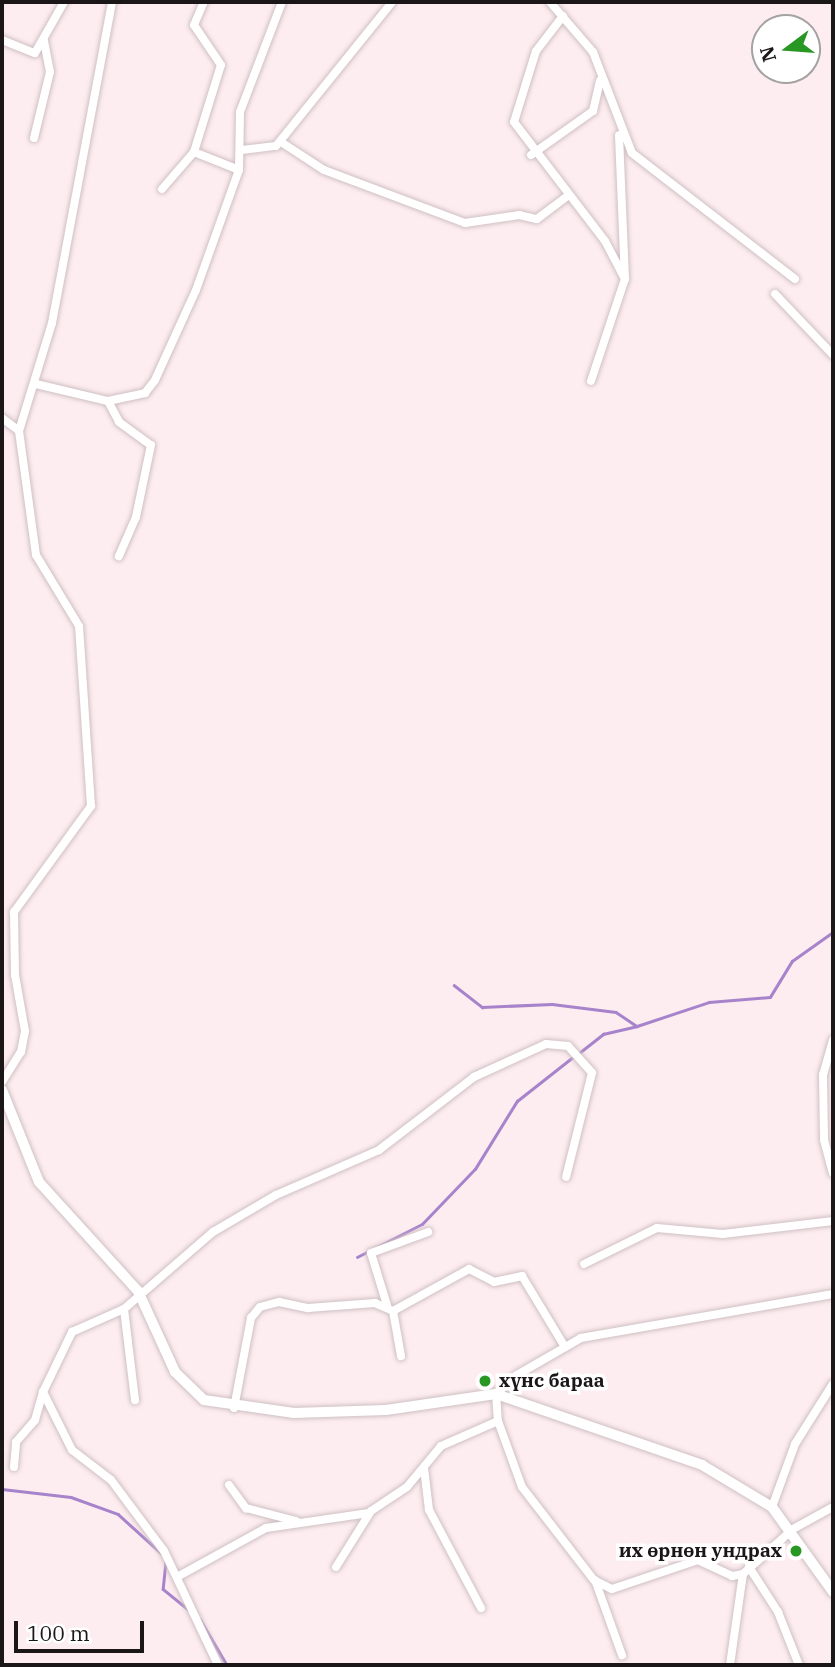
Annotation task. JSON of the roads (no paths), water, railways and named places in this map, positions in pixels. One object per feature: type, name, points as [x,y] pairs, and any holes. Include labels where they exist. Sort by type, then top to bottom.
[{"type":"street","points":[[2,40],[35,53],[64,2]]},
{"type":"street","points":[[2,1082],[22,1052],[25,1031],[15,975],[14,912],[91,806],[79,626],[36,555],[19,431],[36,384],[112,2]]},
{"type":"street","points":[[162,189],[194,152],[221,65],[194,25],[204,2]]},
{"type":"street","points":[[36,384],[108,401],[145,393],[155,380],[239,170],[242,150],[240,113],[282,2]]},
{"type":"street","points":[[242,150],[281,142],[392,2]]},
{"type":"street","points":[[550,2],[593,52],[618,127],[632,153],[795,279]]},
{"type":"street","points":[[563,16],[536,51],[524,101],[516,108],[514,122],[534,153],[605,240],[625,279]]},
{"type":"street","points":[[34,138],[50,72],[44,41]]},
{"type":"street","points":[[534,153],[593,111],[601,78]]},
{"type":"street","points":[[591,381],[625,279],[625,168],[618,127]]},
{"type":"street","points":[[281,142],[324,170],[465,223],[519,215],[537,219],[568,196]]},
{"type":"street","points":[[194,152],[239,170]]},
{"type":"street","points":[[775,294],[833,355]]},
{"type":"street","points":[[108,401],[119,422],[151,445],[136,517],[119,556]]},
{"type":"street","points":[[2,418],[19,431]]},
{"type":"street","points":[[833,1040],[823,1075],[824,1140],[833,1173]]},
{"type":"street","points":[[14,1467],[16,1442],[35,1420],[43,1392],[72,1332],[124,1309],[138,1291],[214,1232],[276,1195],[379,1150],[474,1077],[546,1044],[577,1054],[591,1065],[590,1101],[566,1177]]},
{"type":"street","points":[[2,1090],[38,1182],[138,1291],[187,1388],[234,1408],[386,1410],[496,1394],[565,1347],[664,1321],[833,1294]]},
{"type":"street","points":[[584,1264],[657,1228],[723,1234],[833,1221]]},
{"type":"street","points":[[401,1356],[390,1308],[371,1253],[428,1231]]},
{"type":"street","points":[[234,1408],[243,1339],[260,1307],[390,1308],[469,1269],[494,1282],[522,1276],[565,1347]]},
{"type":"street","points":[[124,1309],[135,1400]]},
{"type":"street","points":[[772,1507],[799,1435],[833,1384]]},
{"type":"street","points":[[43,1392],[72,1450],[111,1480],[177,1577],[218,1665]]},
{"type":"street","points":[[496,1394],[498,1421],[522,1487],[595,1580],[622,1655]]},
{"type":"street","points":[[496,1394],[702,1465],[772,1507],[793,1529],[833,1592]]},
{"type":"street","points":[[336,1567],[371,1511],[424,1468],[441,1446],[498,1421]]},
{"type":"street","points":[[424,1468],[429,1510],[481,1608]]},
{"type":"street","points":[[229,1485],[259,1514],[313,1524]]},
{"type":"street","points":[[595,1580],[611,1589],[698,1560],[732,1576],[746,1571],[793,1529],[833,1507]]},
{"type":"street","points":[[177,1577],[242,1537],[371,1511]]},
{"type":"street","points":[[730,1665],[746,1571]]},
{"type":"street","points":[[746,1571],[778,1612],[799,1665]]},
{"type":"waterway","points":[[454,985],[482,1007],[552,1004],[616,1012],[637,1026],[709,1002],[770,997],[792,961],[833,932]]},
{"type":"waterway","points":[[579,1053],[603,1034],[637,1026]]},
{"type":"waterway","points":[[357,1257],[422,1224],[475,1169],[517,1101],[573,1057]]},
{"type":"waterway","points":[[2,1489],[71,1497],[118,1514],[161,1553]]},
{"type":"waterway","points":[[166,1562],[163,1589],[190,1611]]},
{"type":"waterway","points":[[200,1619],[227,1665]]},
{"type":"place","name":"хүнс бараа","points":[[485,1381]]},
{"type":"place","name":"их өрнөн ундрах","points":[[796,1551]]}]
